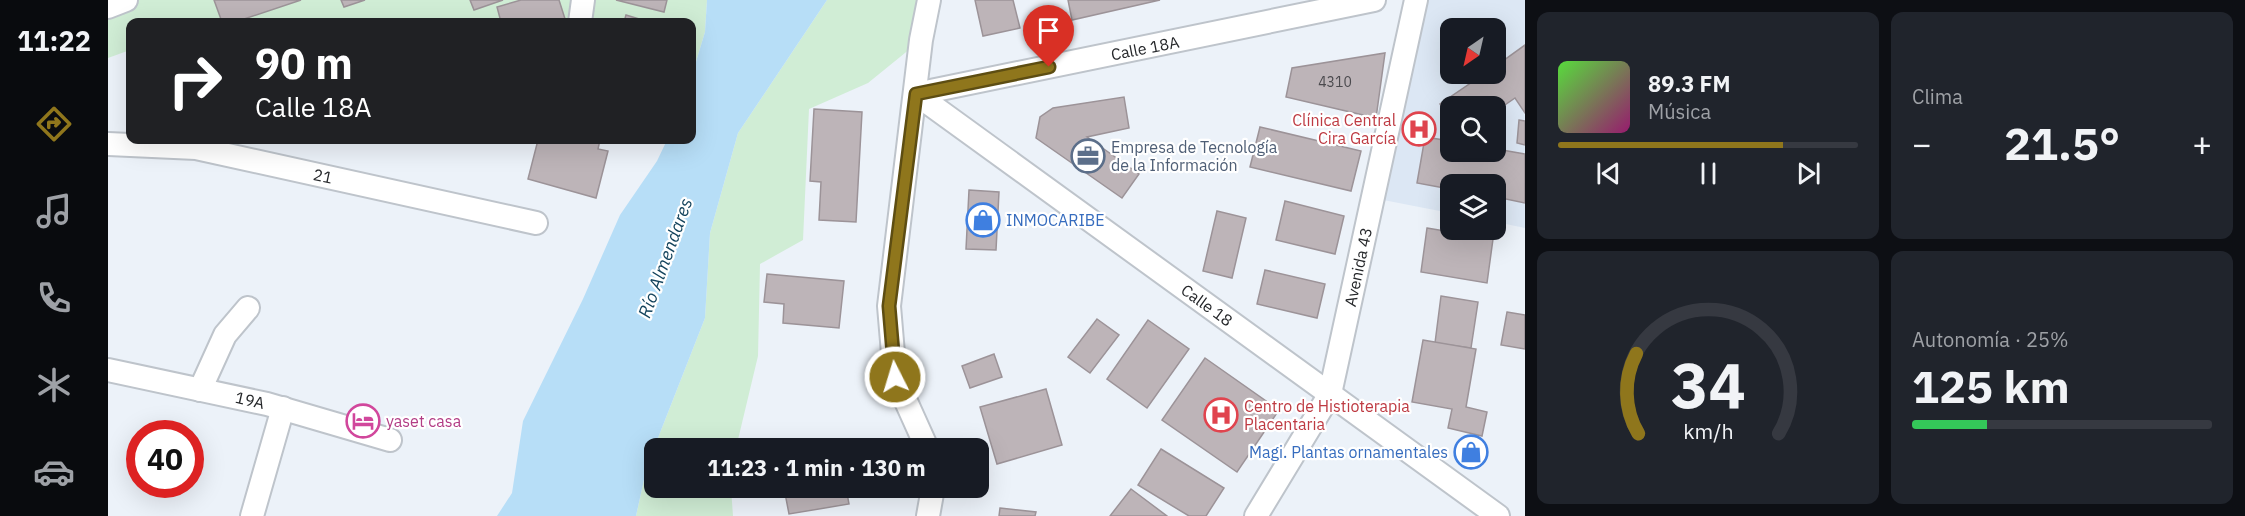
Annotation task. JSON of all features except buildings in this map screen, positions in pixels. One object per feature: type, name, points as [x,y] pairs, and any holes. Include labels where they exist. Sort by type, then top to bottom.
[{"type":"street","points":[[108,7],[126,0]]},
{"type":"street","points":[[581,18],[583,0]]},
{"type":"street","points":[[922,438],[895,377],[889,306],[921,40],[929,0]]},
{"type":"street","name":"Calle 18A","points":[[916,94],[1374,0]]},
{"type":"street","name":"Avenida 43","points":[[1256,516],[1330,394],[1416,0]]},
{"type":"street","name":"Calle 18","points":[[916,94],[1498,516]]},
{"type":"street","name":"21","points":[[108,144],[196,148],[536,223]]},
{"type":"street","points":[[200,390],[225,335],[248,308]]},
{"type":"street","name":"19A","points":[[108,370],[283,408],[390,440]]},
{"type":"street","points":[[252,516],[283,408]]},
{"type":"street","points":[[928,516],[931,498]]},
{"type":"shaded area","name":"Clínica Central Cira García","points":[[1416,0],[1525,0],[1525,228],[1506,224],[1506,174],[1440,174],[1440,211],[1373,198]]},
{"type":"green space","points":[[108,0],[707,0],[705,32],[696,62],[696,18],[126,18],[126,51],[108,58]]},
{"type":"green space","points":[[827,0],[929,0],[921,40],[868,83],[809,109],[803,240],[760,264],[758,356],[738,438],[658,438],[705,318],[710,233],[738,133]]},
{"type":"green space","points":[[644,480],[644,498],[732,498],[733,516],[636,516]]},
{"type":"water","name":"Río Almendares","points":[[707,0],[827,0],[738,133],[710,233],[705,318],[658,438],[644,438],[644,480],[636,516],[497,516],[512,493],[523,421],[583,299],[620,215],[657,161],[665,144],[696,144],[696,62],[705,32]]},
{"type":"place","name":"Clínica Central Cira García","points":[[1419,129]]},
{"type":"place","name":"Empresa de Tecnología de la Información","points":[[1088,156]]},
{"type":"place","name":"INMOCARIBE","points":[[983,220]]},
{"type":"place","name":"Centro de Histioterapia Placentaria","points":[[1221,415]]},
{"type":"place","name":"yaset casa","points":[[363,421]]},
{"type":"place","name":"Magi. Plantas ornamentales","points":[[1471,452]]},
{"type":"route","points":[[895,377],[889,306],[916,94],[1049,67]]}]
